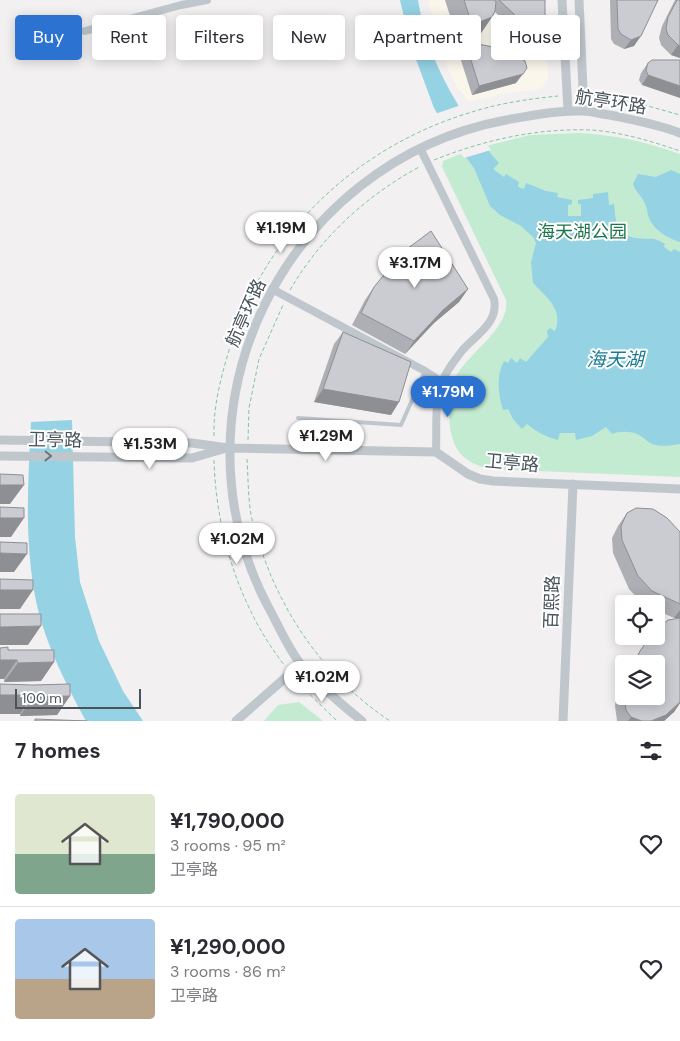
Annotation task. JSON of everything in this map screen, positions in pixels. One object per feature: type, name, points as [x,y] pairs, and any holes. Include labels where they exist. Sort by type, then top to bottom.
[{"type":"street","points":[[85,31],[181,5],[207,0]]},
{"type":"street","points":[[562,0],[568,111]]},
{"type":"street","points":[[579,0],[584,110]]},
{"type":"street","name":"航亭环路","points":[[362,721],[301,664],[256,582],[246,557],[239,529],[228,448],[234,402],[250,337],[272,289],[302,245],[321,222],[345,198],[386,167],[420,148],[445,137],[482,125],[538,114],[584,110],[635,120],[680,133]]},
{"type":"street","points":[[420,148],[494,298],[495,305],[494,313],[488,326],[462,351],[442,382],[437,415],[436,452]]},
{"type":"street","points":[[272,289],[442,382]]},
{"type":"street","name":"卫亭路","points":[[0,440],[192,443],[214,449]]},
{"type":"street","name":"卫亭路","points":[[0,456],[192,458],[214,449],[228,448],[436,452],[454,466],[480,479],[493,481],[680,489]]},
{"type":"street","name":"百熙路","points":[[563,721],[573,484]]},
{"type":"street","points":[[236,721],[301,664]]},
{"type":"lane","points":[[298,418],[401,426],[425,371]]},
{"type":"lane","points":[[345,450],[347,422]]},
{"type":"path","name":"航亭环路","points":[[337,721],[290,674],[259,627],[246,602],[236,576],[218,511],[215,488],[214,421],[220,385],[239,320],[258,281],[293,228],[316,204],[356,168],[391,146],[438,124],[472,112]]},
{"type":"path","name":"航亭环路","points":[[454,152],[521,134],[545,131],[591,130],[646,140],[680,151]]},
{"type":"shaded area","points":[[428,0],[543,0],[544,15],[491,15],[491,60],[547,60],[548,80],[545,85],[535,90],[507,93],[469,102],[457,87],[445,60],[481,60],[481,15],[432,15]]},
{"type":"green space","name":"海天湖公园","points":[[580,133],[606,135],[631,140],[680,154],[680,477],[488,469],[466,459],[457,450],[454,443],[450,427],[449,408],[455,378],[461,368],[502,321],[506,300],[444,171],[443,161],[470,150],[530,135]]},
{"type":"green space","points":[[299,702],[323,721],[264,721],[278,705]]},
{"type":"water","name":"海天湖","points":[[400,0],[418,0],[421,15],[403,15]]},
{"type":"water","name":"海天湖","points":[[416,60],[435,60],[446,84],[464,114],[499,163],[493,169],[504,177],[506,174],[519,182],[518,187],[524,189],[526,183],[546,191],[558,193],[557,197],[572,200],[572,204],[568,205],[568,216],[581,216],[581,204],[578,204],[578,200],[593,198],[593,194],[608,192],[609,205],[614,204],[617,224],[623,233],[633,238],[655,239],[665,244],[664,247],[671,252],[674,249],[680,252],[680,444],[656,445],[633,433],[622,432],[612,434],[606,427],[592,436],[576,440],[575,433],[560,433],[558,440],[542,434],[527,424],[522,429],[513,419],[508,409],[503,410],[499,385],[501,367],[504,361],[508,363],[511,358],[517,363],[520,358],[526,362],[548,337],[547,331],[550,328],[555,331],[557,316],[552,304],[533,283],[531,262],[536,243],[533,237],[521,226],[500,215],[490,206],[474,168],[453,140],[434,108]]},
{"type":"water","points":[[671,170],[680,174],[680,242],[656,229],[650,220],[645,203],[633,184],[638,174],[656,177]]},
{"type":"water","points":[[72,420],[75,537],[80,582],[99,641],[123,691],[143,721],[86,721],[51,648],[36,601],[28,534],[31,422]]},
{"type":"pier","points":[[461,105],[491,150],[464,158],[451,141],[435,114]]},
{"type":"building","points":[[464,0],[494,0],[496,2],[495,11],[491,17],[481,21],[481,15],[469,15]]},
{"type":"building","points":[[499,0],[545,0],[545,15],[515,15]]},
{"type":"building","points":[[617,0],[658,0],[641,36],[631,40],[621,34],[618,29]]},
{"type":"building","points":[[677,0],[680,0],[680,46],[668,35],[666,29],[668,17]]},
{"type":"building","points":[[481,45],[491,47],[491,60],[525,61],[527,68],[523,74],[479,86],[471,60],[481,60]]},
{"type":"building","points":[[652,60],[680,60],[680,86],[648,75],[646,70],[648,63]]},
{"type":"building","points":[[431,231],[468,289],[443,310],[414,341],[361,313],[374,287],[403,252]]},
{"type":"building","points":[[343,332],[411,362],[399,402],[323,389]]},
{"type":"building","points":[[0,474],[23,475],[24,485],[0,485]]},
{"type":"building","points":[[0,507],[24,508],[24,518],[0,518]]},
{"type":"building","points":[[636,508],[653,509],[667,518],[680,532],[680,604],[665,597],[665,595],[652,591],[638,576],[622,540],[621,526],[627,513]]},
{"type":"building","points":[[0,542],[27,543],[27,554],[0,553]]},
{"type":"building","points":[[0,579],[33,580],[33,590],[0,590]]},
{"type":"building","points":[[0,614],[41,614],[41,626],[0,627]]},
{"type":"building","points":[[680,618],[680,702],[666,715],[651,721],[642,721],[631,717],[626,710],[625,705],[665,705],[665,655],[638,655],[644,645],[665,645],[665,622],[668,620]]},
{"type":"building","points":[[8,647],[8,650],[54,650],[54,662],[18,663],[17,660],[0,660],[0,648]]},
{"type":"building","points":[[0,684],[70,684],[70,696],[33,697],[33,695],[0,695]]},
{"type":"building","points":[[35,719],[87,721],[35,721]]}]
